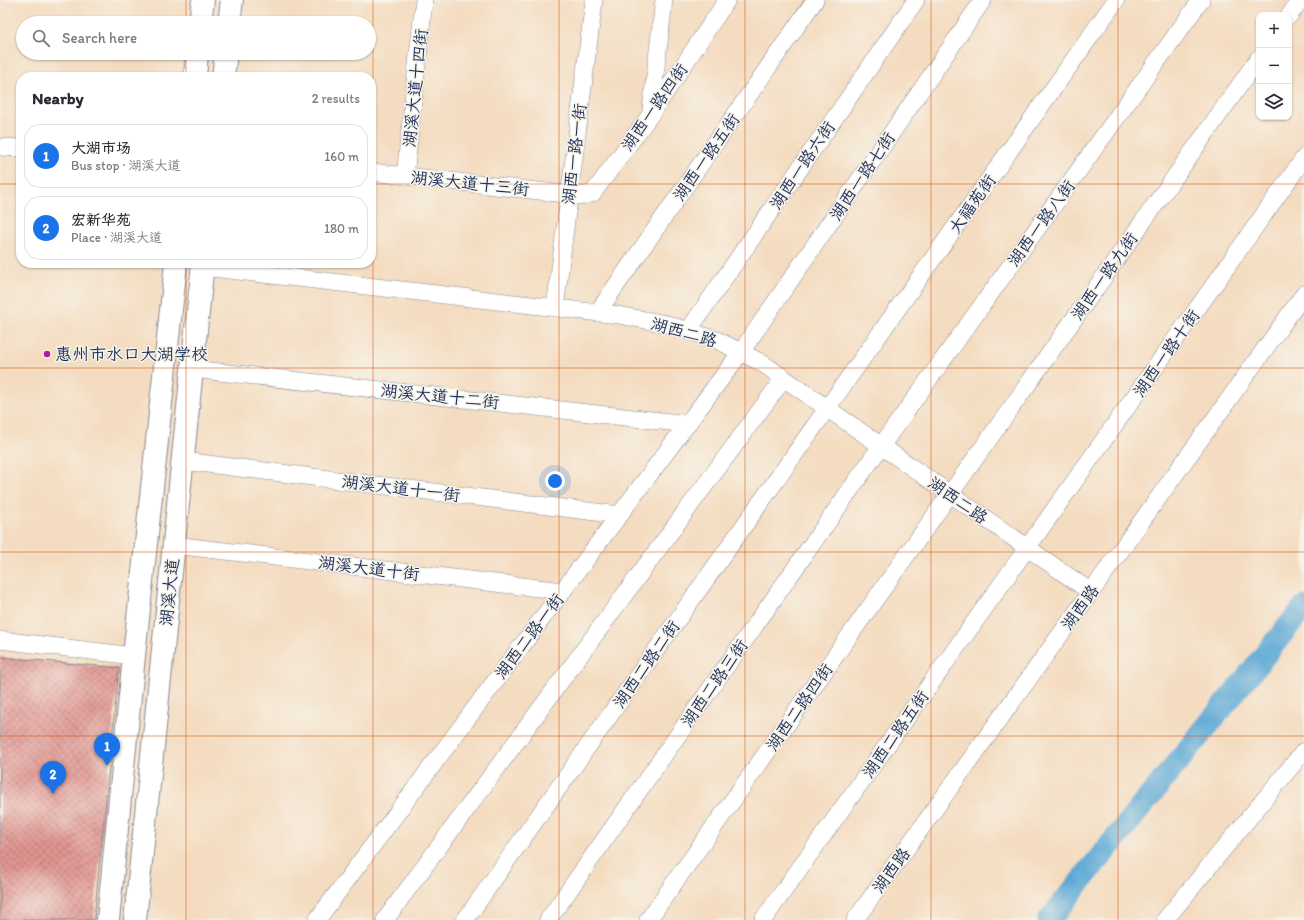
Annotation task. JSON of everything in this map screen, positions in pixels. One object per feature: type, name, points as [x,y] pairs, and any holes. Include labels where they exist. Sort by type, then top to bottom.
[{"type":"street","points":[[201,16],[203,0]]},
{"type":"street","points":[[230,16],[232,0]]},
{"type":"street","name":"湖溪大道十四街","points":[[405,176],[424,0]]},
{"type":"street","name":"湖西一路一街","points":[[555,308],[594,0]]},
{"type":"street","points":[[651,114],[664,0]]},
{"type":"street","name":"湖西一路四街","points":[[569,195],[583,196],[593,193],[651,114],[727,0]]},
{"type":"street","name":"湖西一路五街","points":[[597,313],[815,0]]},
{"type":"street","name":"湖西一路六街","points":[[688,331],[916,0]]},
{"type":"street","name":"湖西一路七街","points":[[741,352],[983,0]]},
{"type":"street","name":"大福苑街","points":[[827,408],[1116,0]]},
{"type":"street","name":"湖西一路八街","points":[[881,446],[1200,0]]},
{"type":"street","points":[[1292,12],[1300,0]]},
{"type":"street","points":[[196,72],[197,60]]},
{"type":"street","points":[[224,72],[225,60]]},
{"type":"street","name":"湖西一路九街","points":[[950,494],[1256,62]]},
{"type":"street","points":[[0,146],[16,148]]},
{"type":"street","name":"湖西一路十街","points":[[1027,548],[1304,158]]},
{"type":"street","name":"湖溪大道十三街","points":[[376,173],[569,195]]},
{"type":"street","name":"湖溪大道","points":[[108,920],[134,656],[175,268]]},
{"type":"street","name":"湖溪大道","points":[[135,920],[203,268]]},
{"type":"street","name":"湖西二路","points":[[228,268],[597,313],[667,324],[717,340],[762,362],[1091,592]]},
{"type":"street","name":"湖西路","points":[[855,920],[1304,294]]},
{"type":"street","name":"湖西二路一街","points":[[317,920],[741,352]]},
{"type":"street","name":"湖溪大道十二街","points":[[192,369],[688,424]]},
{"type":"street","points":[[386,920],[784,378]]},
{"type":"street","name":"湖西二路二街","points":[[466,920],[827,408]]},
{"type":"street","name":"湖西二路三街","points":[[548,920],[881,446]]},
{"type":"street","name":"湖溪大道十一街","points":[[183,462],[620,515]]},
{"type":"street","name":"湖西二路四街","points":[[648,920],[950,494]]},
{"type":"street","name":"湖溪大道十街","points":[[174,545],[563,591]]},
{"type":"street","name":"湖西二路五街","points":[[763,920],[1027,548]]},
{"type":"street","points":[[0,640],[134,656]]},
{"type":"street","points":[[1165,920],[1304,750]]},
{"type":"building","points":[[0,657],[119,668],[94,920],[0,920]]},
{"type":"waterway","points":[[1049,920],[1304,607]]},
{"type":"place","name":"惠州市水口大湖学校","points":[[47,354]]},
{"type":"place","name":"大湖市场","points":[[107,766]]},
{"type":"place","name":"宏新华苑","points":[[53,794]]}]
